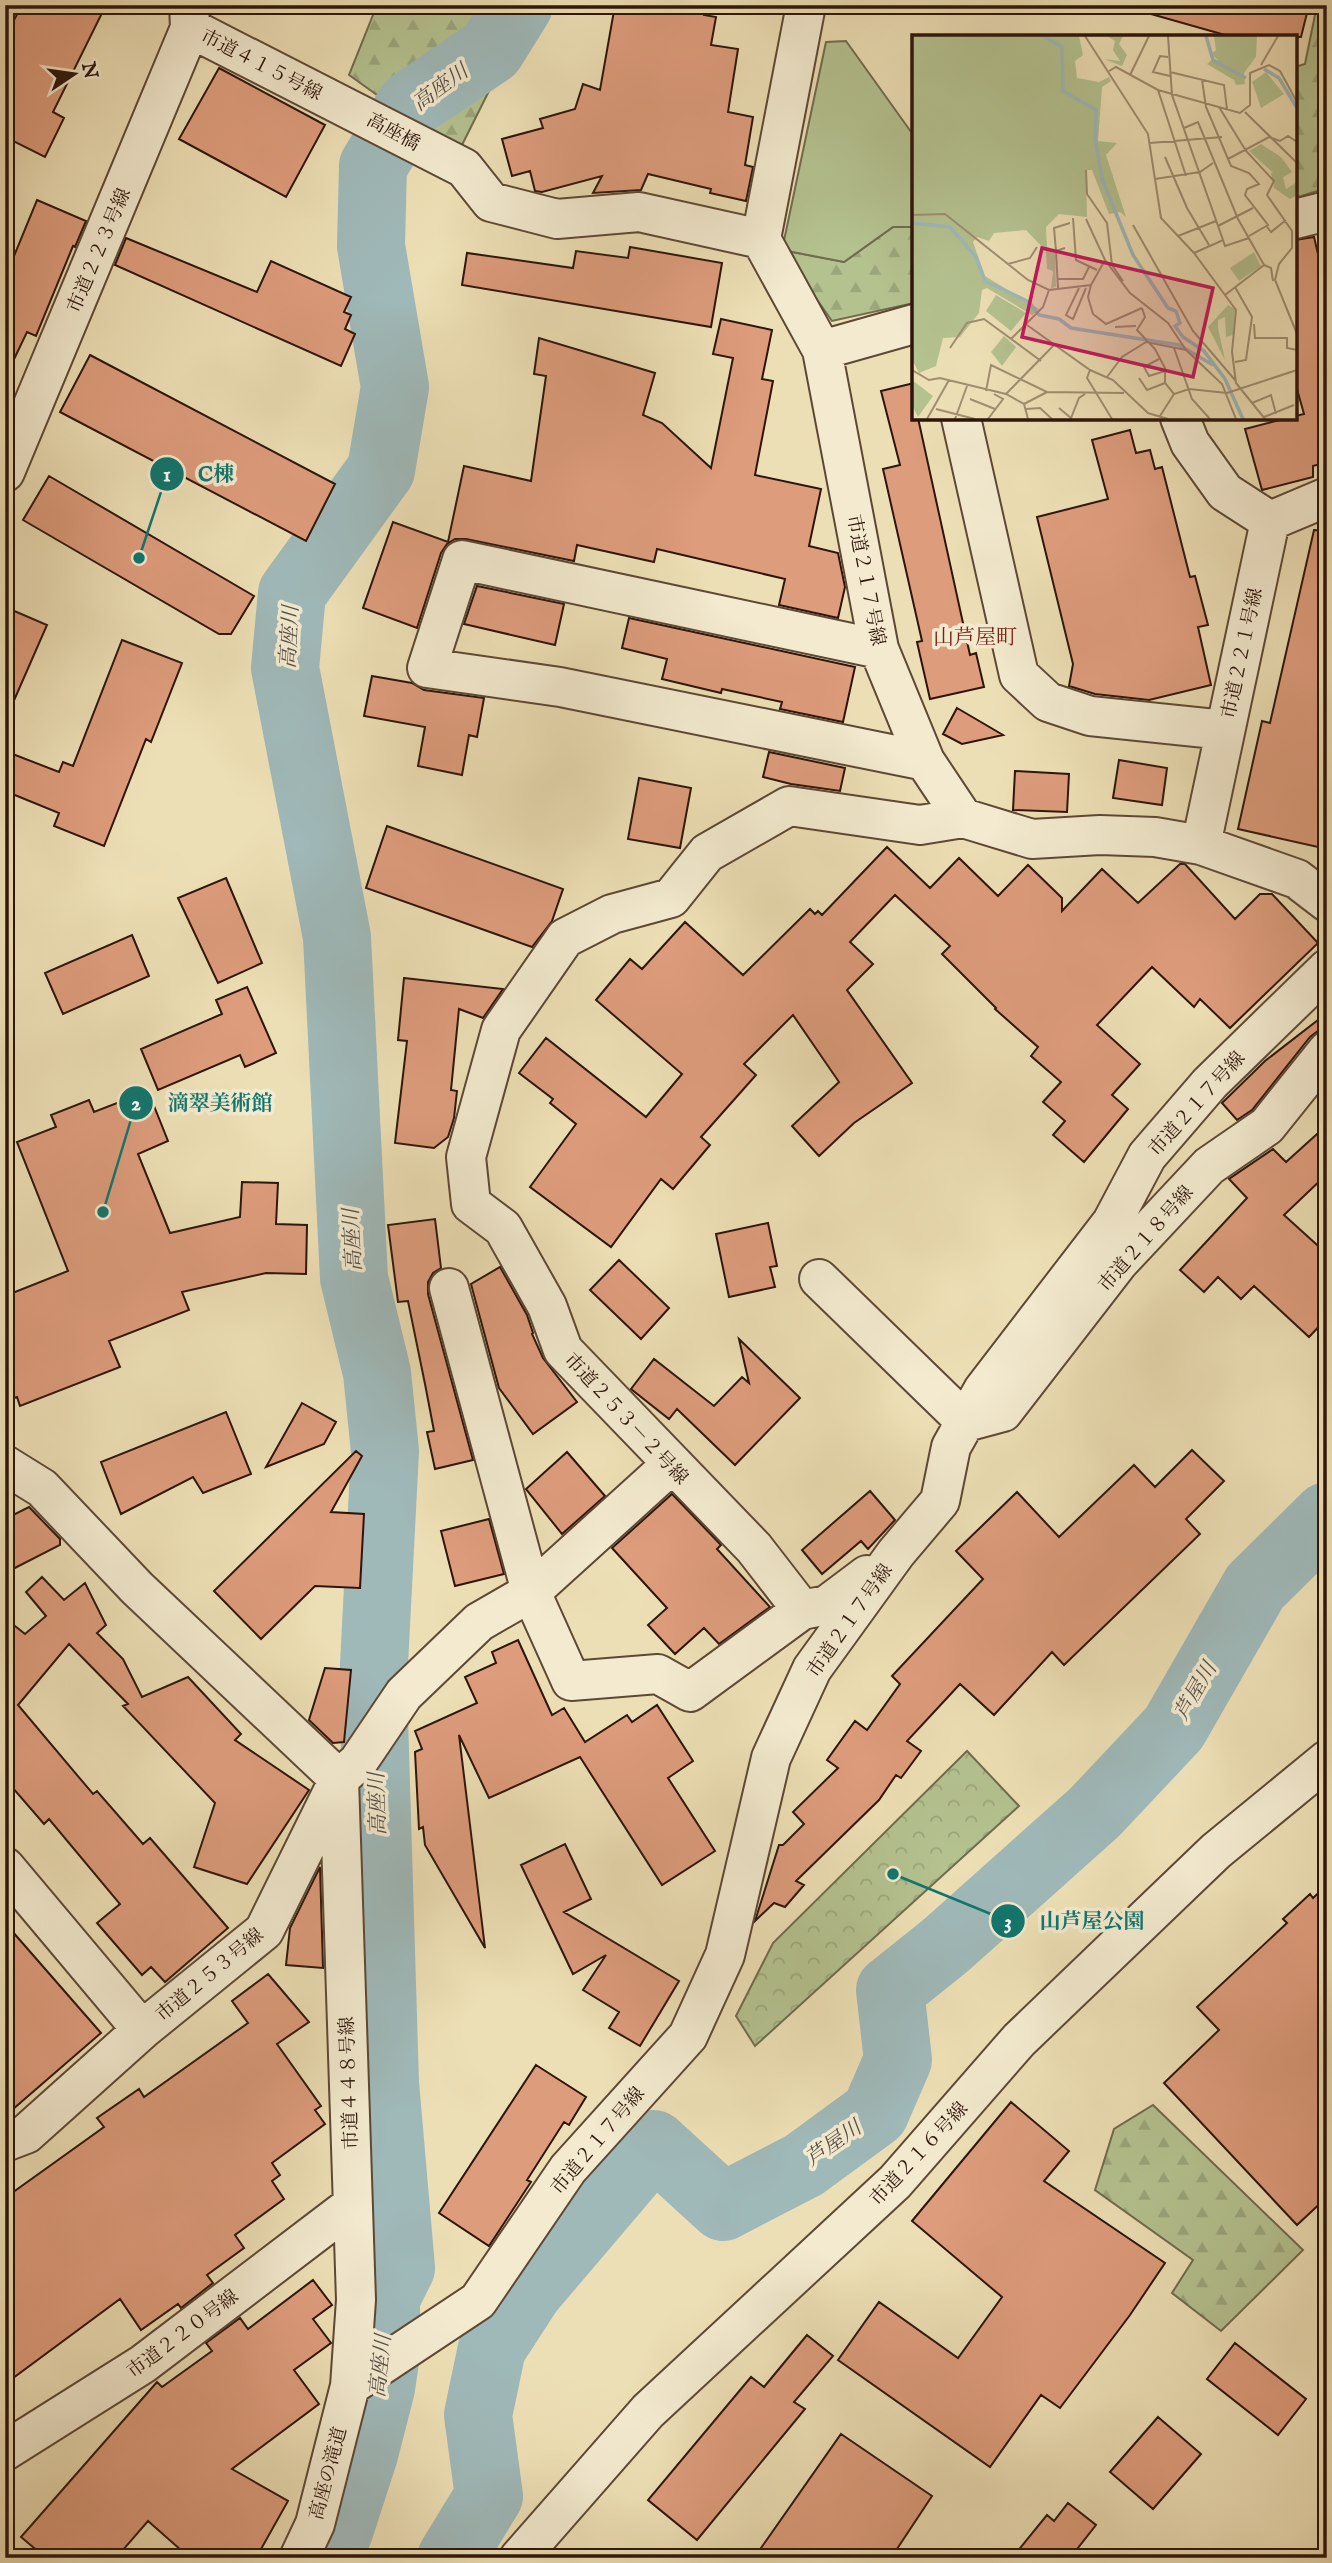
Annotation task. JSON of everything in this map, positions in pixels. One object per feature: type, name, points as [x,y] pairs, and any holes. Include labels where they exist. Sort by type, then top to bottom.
[{"type":"street","points":[[761,239],[806,5]]},
{"type":"street","name":"市道４１５号線","points":[[189,17],[354,110]]},
{"type":"street","name":"市道２２３号線","points":[[5,472],[189,17]]},
{"type":"street","name":"高座橋","points":[[354,110],[464,168],[491,202],[557,219],[639,212],[761,239]]},
{"type":"street","points":[[1297,218],[1327,211]]},
{"type":"street","name":"市道２１７号線","points":[[761,239],[822,350],[879,649],[925,761],[962,818]]},
{"type":"street","points":[[822,350],[912,325]]},
{"type":"street","points":[[961,420],[1019,675],[1048,702],[1090,716],[1225,730]]},
{"type":"street","points":[[1181,420],[1190,443],[1225,492],[1270,521],[1327,497]]},
{"type":"street","name":"市道２２１号線","points":[[1200,845],[1270,521]]},
{"type":"street","points":[[879,649],[461,560],[427,667],[560,687],[925,761]]},
{"type":"street","name":"市道２５３－２号線","points":[[802,1610],[754,1548],[671,1465],[563,1350],[547,1306],[503,1228],[471,1204],[466,1157],[501,1030],[565,939],[612,914],[671,898],[707,853],[789,806],[919,825],[962,818]]},
{"type":"street","points":[[962,818],[1032,839],[1100,835],[1155,836],[1200,845],[1297,879],[1327,902]]},
{"type":"street","name":"市道２１７号線","points":[[358,2380],[478,2301],[568,2169],[688,2036],[725,1955],[771,1758],[812,1669],[896,1553],[940,1501],[951,1447],[983,1390],[1112,1222],[1147,1156],[1210,1083],[1327,969]]},
{"type":"street","name":"市道２１８号線","points":[[966,1422],[1003,1412],[1119,1262],[1209,1166],[1267,1126],[1327,1051]]},
{"type":"street","points":[[819,1279],[966,1422]]},
{"type":"street","points":[[531,1592],[449,1289],[464,1342],[531,1592],[571,1681],[658,1674],[690,1692],[802,1610],[827,1605],[896,1553]]},
{"type":"street","points":[[5,1465],[42,1488],[137,1588],[348,1770]]},
{"type":"street","points":[[531,1592],[671,1465]]},
{"type":"street","name":"市道２５３号線","points":[[5,2141],[26,2134],[142,2030],[264,1931],[348,1770],[404,1693],[479,1622],[531,1592]]},
{"type":"street","name":"市道２１６号線","points":[[519,2558],[648,2412],[895,2182],[1019,2040],[1216,1851],[1327,1760]]},
{"type":"street","name":"市道４４８号線","points":[[348,1770],[352,2205],[358,2380]]},
{"type":"street","points":[[5,1867],[142,2030]]},
{"type":"street","name":"市道２２０号線","points":[[5,2451],[143,2364],[352,2205]]},
{"type":"street","name":"高座の滝道","points":[[299,2558],[315,2524],[358,2380]]},
{"type":"green space","points":[[377,5],[529,5],[522,25],[458,153],[349,75]]},
{"type":"green space","points":[[1317,5],[1327,5],[1327,188],[1297,197],[1297,66],[1305,64]]},
{"type":"green space","points":[[846,41],[912,133],[912,227],[893,227],[844,262],[782,250],[826,42]]},
{"type":"green space","points":[[893,227],[912,227],[912,303],[832,321],[782,250],[844,262]]},
{"type":"green space","points":[[967,1751],[1019,1806],[755,2046],[736,2016],[773,1943]]},
{"type":"green space","points":[[1153,2105],[1303,2250],[1221,2331],[1172,2293],[1193,2260],[1095,2190],[1114,2129]]},
{"type":"building","points":[[22,5],[106,5],[53,112],[64,118],[45,157],[5,137],[5,37]]},
{"type":"building","points":[[615,5],[705,5],[704,15],[716,17],[711,45],[738,49],[728,112],[753,117],[745,165],[753,167],[746,201],[710,193],[711,189],[648,174],[641,190],[593,193],[602,176],[542,192],[535,191],[530,171],[512,176],[502,139],[543,128],[540,119],[575,109],[583,84],[600,90]]},
{"type":"building","points":[[1152,5],[1309,5],[1301,37],[1225,35],[1151,14]]},
{"type":"building","points":[[219,68],[325,125],[286,197],[179,139]]},
{"type":"building","points":[[37,200],[86,221],[36,336],[27,332],[5,378],[5,278]]},
{"type":"building","points":[[1314,237],[1322,271],[1327,269],[1327,462],[1313,466],[1313,477],[1262,490],[1245,429],[1279,420],[1297,420],[1297,416],[1304,414],[1297,389],[1297,240]]},
{"type":"building","points":[[126,238],[257,292],[271,261],[351,297],[344,312],[351,315],[345,329],[355,334],[341,366],[115,265]]},
{"type":"building","points":[[630,247],[722,263],[711,327],[462,285],[467,253],[573,268],[576,251],[628,258]]},
{"type":"building","points":[[721,319],[772,330],[762,379],[773,381],[755,475],[821,489],[809,546],[838,553],[845,587],[838,618],[779,605],[785,579],[657,549],[654,562],[577,545],[574,561],[466,539],[455,539],[447,544],[441,553],[417,628],[363,608],[393,522],[448,542],[464,466],[531,481],[546,376],[534,374],[539,338],[655,373],[643,415],[662,423],[711,468],[733,358],[713,354]]},
{"type":"building","points":[[90,355],[335,484],[306,541],[60,412]]},
{"type":"building","points":[[912,383],[912,420],[918,420],[970,655],[976,653],[984,687],[930,699],[917,642],[922,641],[883,469],[900,465],[881,391]]},
{"type":"building","points":[[1130,430],[1136,453],[1150,450],[1155,469],[1162,467],[1190,577],[1195,576],[1208,625],[1198,627],[1211,685],[1149,700],[1095,694],[1069,686],[1073,664],[1037,517],[1108,499],[1092,440]]},
{"type":"building","points":[[49,476],[254,596],[231,634],[219,634],[23,520]]},
{"type":"building","points":[[1314,530],[1327,531],[1327,849],[1238,829],[1262,721],[1270,723]]},
{"type":"building","points":[[477,586],[564,604],[555,645],[464,624]]},
{"type":"building","points":[[5,607],[47,625],[5,721]]},
{"type":"building","points":[[629,618],[855,667],[843,722],[780,709],[782,702],[722,689],[721,693],[662,679],[667,659],[622,648]]},
{"type":"building","points":[[122,640],[182,663],[151,742],[146,739],[104,846],[54,826],[59,813],[5,791],[5,751],[59,772],[63,762],[73,766]]},
{"type":"building","points":[[372,676],[412,683],[424,690],[484,698],[477,737],[469,735],[462,775],[418,766],[425,727],[364,716]]},
{"type":"building","points":[[957,708],[1003,735],[962,744],[943,734]]},
{"type":"building","points":[[769,752],[845,768],[840,791],[763,777]]},
{"type":"building","points":[[1119,760],[1167,768],[1162,805],[1113,798]]},
{"type":"building","points":[[1015,771],[1069,774],[1067,812],[1013,810]]},
{"type":"building","points":[[639,778],[691,788],[680,848],[628,839]]},
{"type":"building","points":[[387,826],[563,889],[552,921],[532,947],[366,888]]},
{"type":"building","points":[[887,847],[930,888],[959,858],[998,896],[1028,865],[1062,898],[1062,911],[1102,869],[1138,903],[1180,864],[1185,864],[1235,919],[1260,894],[1272,894],[1318,943],[1230,1028],[1200,999],[1194,1007],[1152,967],[1097,1025],[1140,1064],[1112,1095],[1128,1109],[1084,1162],[1053,1135],[1065,1121],[1043,1102],[1061,1082],[1031,1056],[1038,1047],[995,1009],[942,954],[950,946],[895,895],[850,942],[873,964],[847,990],[912,1083],[854,1123],[819,1156],[792,1126],[839,1082],[793,1015],[744,1064],[756,1075],[701,1137],[710,1145],[673,1189],[661,1179],[611,1247],[530,1187],[576,1124],[550,1103],[553,1099],[519,1073],[546,1038],[646,1117],[682,1074],[596,1000],[630,959],[642,969],[685,922],[743,975],[810,909],[815,914],[818,911],[822,915]]},
{"type":"building","points":[[226,878],[262,963],[218,983],[178,898]]},
{"type":"building","points":[[132,935],[149,976],[63,1014],[45,973]]},
{"type":"building","points":[[404,978],[503,989],[483,1018],[459,1009],[451,1090],[457,1091],[454,1118],[448,1137],[434,1148],[395,1143],[407,1041],[398,1040]]},
{"type":"building","points":[[247,987],[276,1053],[245,1067],[240,1055],[158,1090],[141,1049],[222,1014],[216,1000]]},
{"type":"building","points":[[1327,1013],[1327,1030],[1318,1031],[1310,1037],[1252,1110],[1237,1120],[1222,1103],[1265,1061]]},
{"type":"building","points":[[148,1091],[168,1141],[138,1154],[170,1233],[240,1217],[242,1182],[278,1183],[276,1224],[307,1225],[306,1274],[266,1273],[182,1292],[189,1310],[109,1341],[120,1367],[20,1406],[17,1397],[5,1401],[5,1296],[68,1271],[17,1142],[56,1127],[51,1115],[89,1100],[94,1112]]},
{"type":"building","points":[[1327,1125],[1327,1174],[1284,1215],[1327,1254],[1327,1318],[1309,1337],[1254,1286],[1241,1299],[1218,1277],[1204,1292],[1180,1270],[1247,1198],[1229,1179],[1273,1149],[1286,1162]]},
{"type":"building","points":[[435,1219],[441,1268],[433,1273],[428,1282],[428,1294],[473,1460],[435,1469],[427,1432],[434,1431],[425,1384],[408,1301],[398,1302],[388,1225]]},
{"type":"building","points":[[768,1223],[777,1266],[770,1267],[775,1287],[729,1297],[716,1234]]},
{"type":"building","points":[[619,1260],[669,1308],[641,1339],[590,1290]]},
{"type":"building","points":[[500,1267],[527,1315],[543,1358],[577,1402],[533,1434],[499,1388],[471,1284]]},
{"type":"building","points":[[739,1339],[800,1398],[735,1465],[677,1409],[669,1419],[631,1389],[654,1359],[714,1406],[742,1377],[749,1383]]},
{"type":"building","points":[[302,1403],[336,1422],[324,1444],[266,1467]]},
{"type":"building","points":[[226,1412],[251,1474],[203,1493],[193,1477],[121,1514],[101,1462]]},
{"type":"building","points":[[1192,1450],[1224,1481],[1186,1519],[1200,1534],[1064,1665],[1052,1652],[994,1715],[960,1684],[907,1741],[921,1751],[901,1778],[896,1775],[879,1800],[796,1881],[804,1885],[785,1907],[774,1903],[755,1921],[779,1845],[783,1845],[804,1824],[793,1812],[838,1768],[827,1760],[855,1721],[867,1730],[900,1684],[892,1676],[983,1579],[956,1551],[1017,1492],[1059,1537],[1134,1465],[1155,1487]]},
{"type":"building","points":[[356,1451],[362,1456],[331,1512],[364,1514],[360,1588],[315,1586],[261,1639],[214,1591]]},
{"type":"building","points":[[567,1452],[605,1496],[562,1534],[526,1489]]},
{"type":"building","points":[[870,1491],[895,1520],[868,1549],[861,1541],[822,1574],[802,1550]]},
{"type":"building","points":[[672,1494],[721,1545],[717,1549],[770,1607],[719,1644],[704,1628],[675,1654],[648,1625],[667,1608],[612,1548]]},
{"type":"building","points":[[29,1507],[60,1539],[60,1545],[5,1573],[5,1519]]},
{"type":"building","points":[[489,1519],[504,1574],[455,1586],[441,1531]]},
{"type":"building","points":[[42,1577],[64,1600],[85,1583],[106,1625],[97,1633],[123,1659],[142,1697],[188,1677],[241,1734],[235,1740],[309,1790],[247,1884],[194,1867],[215,1803],[123,1706],[128,1704],[69,1644],[18,1705],[93,1794],[97,1791],[143,1844],[150,1838],[228,1928],[165,1982],[151,1967],[142,1975],[97,1923],[120,1904],[49,1819],[44,1824],[5,1779],[5,1618],[25,1634],[46,1616],[26,1592]]},
{"type":"building","points":[[518,1640],[552,1715],[564,1708],[585,1742],[627,1715],[632,1722],[657,1705],[693,1761],[668,1778],[715,1851],[662,1885],[580,1757],[489,1798],[459,1735],[485,1948],[425,1845],[423,1827],[419,1829],[415,1752],[422,1749],[415,1731],[477,1703],[465,1677],[496,1663],[492,1652]]},
{"type":"building","points":[[325,1668],[351,1670],[344,1742],[333,1743],[309,1720]]},
{"type":"building","points":[[565,1844],[591,1899],[564,1912],[679,1981],[640,2046],[609,2028],[619,2012],[583,1990],[606,1955],[573,1974],[521,1865]]},
{"type":"building","points":[[320,1867],[323,1968],[286,1965],[290,1928]]},
{"type":"building","points":[[1327,1885],[1327,2197],[1297,2225],[1164,2083],[1219,2030],[1197,2007],[1287,1923],[1283,1919],[1310,1894],[1313,1898]]},
{"type":"building","points":[[5,1923],[101,2033],[5,2116]]},
{"type":"building","points":[[268,1974],[309,2022],[277,2044],[321,2106],[315,2110],[325,2124],[272,2163],[280,2175],[272,2181],[284,2199],[235,2235],[244,2248],[207,2275],[213,2283],[181,2308],[178,2304],[141,2330],[120,2299],[5,2384],[5,2198],[104,2127],[97,2118],[139,2089],[144,2097],[248,2023],[232,2001]]},
{"type":"building","points":[[536,2065],[586,2097],[569,2125],[564,2122],[527,2180],[531,2182],[489,2246],[439,2213]]},
{"type":"building","points":[[1011,2102],[1069,2151],[1044,2181],[1165,2263],[1130,2315],[1060,2408],[1041,2395],[990,2467],[838,2360],[879,2302],[958,2358],[1002,2297],[912,2221]]},
{"type":"building","points":[[313,2280],[332,2305],[313,2319],[331,2343],[294,2370],[319,2404],[232,2469],[288,2501],[256,2558],[190,2558],[148,2521],[116,2558],[46,2558],[21,2537],[157,2382],[162,2387],[212,2351],[206,2343],[240,2318],[248,2329]]},
{"type":"building","points":[[807,2335],[833,2356],[794,2402],[805,2409],[697,2540],[648,2500],[751,2377],[764,2387]]},
{"type":"building","points":[[1235,2343],[1306,2399],[1278,2435],[1207,2379]]},
{"type":"building","points":[[1158,2417],[1201,2454],[1153,2509],[1110,2472]]},
{"type":"building","points":[[841,2434],[932,2496],[891,2558],[754,2558]]},
{"type":"building","points":[[1068,2503],[1096,2525],[1070,2558],[1012,2558],[1047,2515],[1054,2521]]},
{"type":"waterway","name":"高座川","points":[[326,2558],[339,2531],[364,2454],[381,2388],[386,2354],[386,2298],[401,2268],[385,2083],[373,1684],[385,1451],[377,1373],[354,1278],[337,937],[285,668],[292,593],[381,470],[395,387],[371,246],[373,166],[410,105],[491,50],[519,5]]},
{"type":"waterway","name":"芦屋川","points":[[451,2558],[489,2496],[478,2415],[492,2348],[529,2291],[654,2144],[723,2207],[804,2165],[875,2113],[898,2060],[890,1990],[945,1946],[1095,1812],[1174,1728],[1255,1587],[1327,1516]]},
{"type":"place","name":"C棟","points":[[139,558]]},
{"type":"place","name":"滴翠美術館","points":[[103,1212]]},
{"type":"place","name":"山芦屋公園","points":[[893,1874]]},
{"type":"district","name":"山芦屋町","points":[[975,637]]}]
